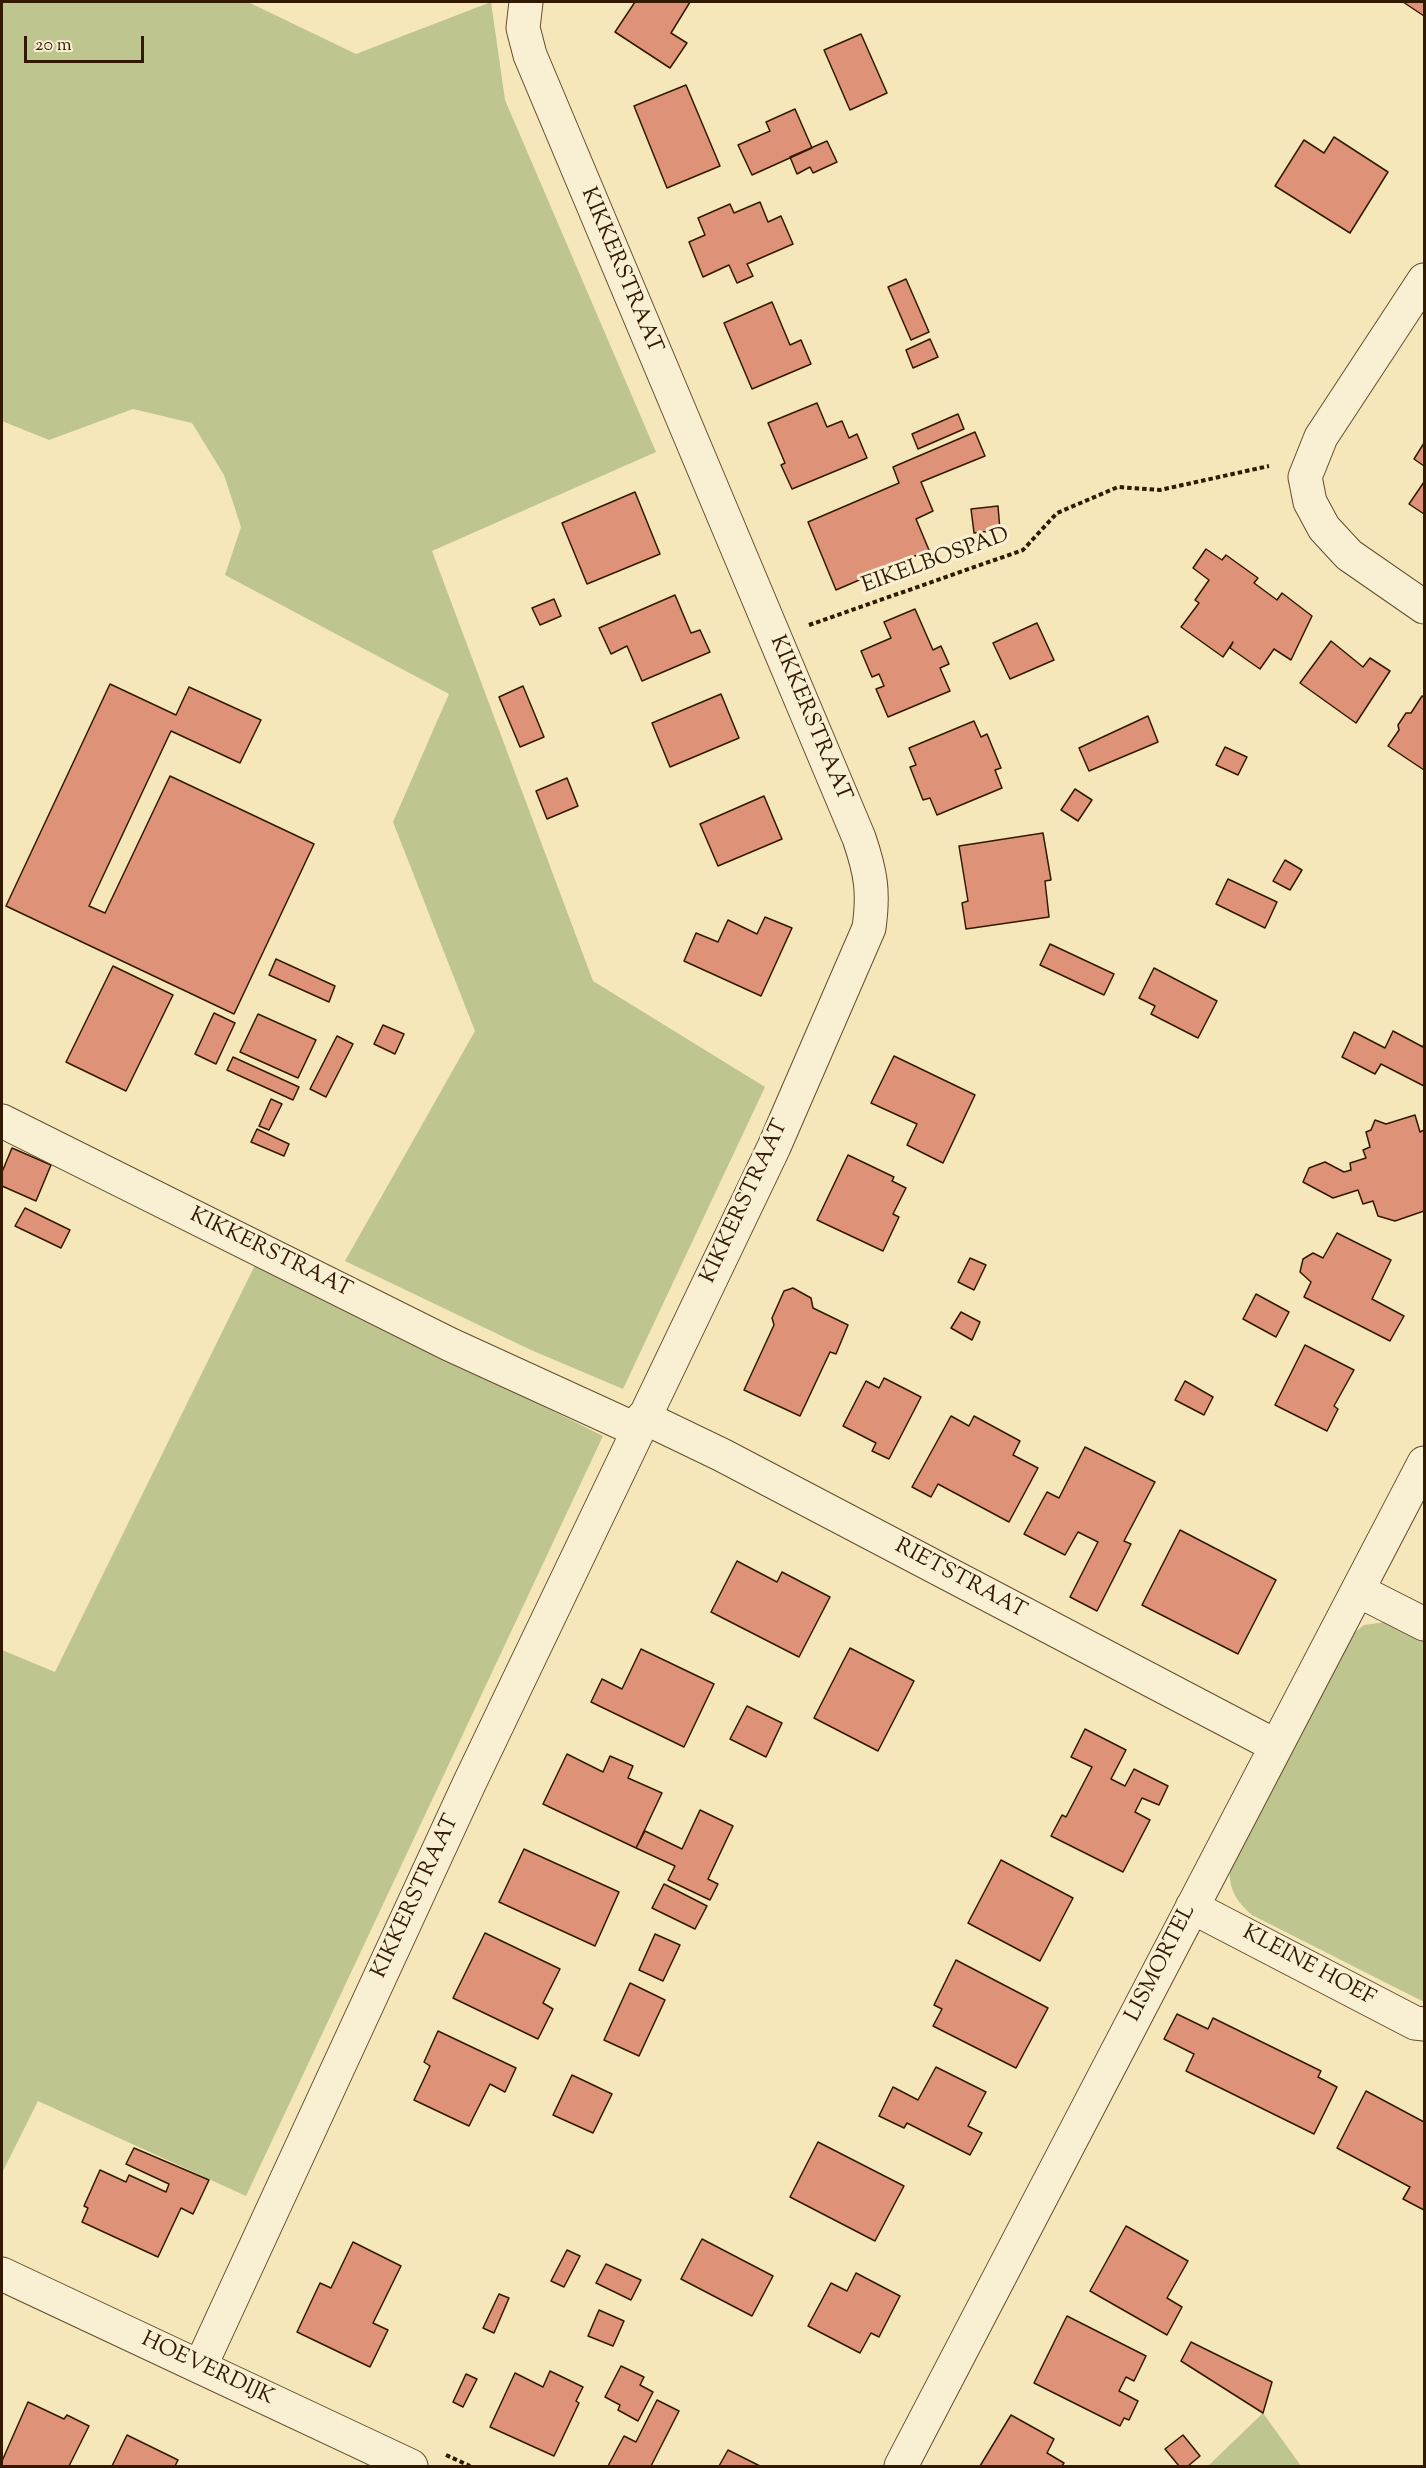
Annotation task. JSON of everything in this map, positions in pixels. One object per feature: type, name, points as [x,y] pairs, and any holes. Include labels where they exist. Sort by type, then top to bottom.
[{"type":"street","name":"KIKKERSTRAAT","points":[[200,2367],[469,1784],[774,1146],[869,928],[873,898],[869,866],[855,827],[530,55],[523,28],[526,2]]},
{"type":"street","points":[[1425,280],[1321,436],[1305,477],[1310,502],[1324,528],[1349,555],[1425,607]]},
{"type":"street","name":"KIKKERSTRAAT","points":[[2,1122],[449,1344],[640,1423]]},
{"type":"street","name":"RIETSTRAAT","points":[[640,1423],[722,1455],[1275,1746]]},
{"type":"street","name":"LISMORTEL","points":[[901,2466],[1275,1746],[1425,1463]]},
{"type":"street","points":[[1359,1591],[1425,1624]]},
{"type":"street","name":"KLEINE HOEF","points":[[1192,1906],[1415,2023],[1425,2024]]},
{"type":"street","name":"HOEVERDIJK","points":[[2,2274],[411,2466]]},
{"type":"path","name":"EIKELBOSPAD","points":[[775,637],[1023,550],[1058,513],[1118,487],[1160,490],[1269,466],[1305,477]]},
{"type":"green space","points":[[2,2],[248,2],[356,54],[491,2],[505,100],[656,452],[432,551],[593,981],[765,1087],[623,1389],[531,1350],[345,1261],[475,1031],[393,822],[449,694],[225,575],[241,527],[224,475],[192,423],[133,409],[49,440],[2,421]]},
{"type":"green space","points":[[256,1263],[603,1436],[246,2196],[38,2101],[2,2173],[2,1650],[55,1672]]},
{"type":"green space","points":[[1385,1622],[1424,1638],[1424,2002],[1252,1915],[1237,1899],[1230,1881],[1230,1867],[1348,1638],[1364,1625]]},
{"type":"green space","points":[[1263,2413],[1301,2466],[1208,2466]]},
{"type":"building","points":[[635,2],[690,2],[671,33],[687,43],[670,68],[615,32]]},
{"type":"building","points":[[1403,2],[1424,2],[1424,16]]},
{"type":"building","points":[[861,34],[887,93],[850,110],[824,50]]},
{"type":"building","points":[[686,85],[720,166],[667,188],[634,106]]},
{"type":"building","points":[[795,109],[812,148],[752,175],[738,145],[770,131],[766,122]]},
{"type":"building","points":[[1334,137],[1388,172],[1350,233],[1275,186],[1304,140],[1324,153]]},
{"type":"building","points":[[827,141],[837,162],[813,173],[810,167],[797,174],[790,157]]},
{"type":"building","points":[[760,202],[768,222],[781,216],[793,244],[747,264],[753,276],[737,283],[729,265],[703,277],[689,242],[705,235],[698,218],[730,204],[734,213]]},
{"type":"building","points":[[906,279],[929,332],[911,340],[888,287]]},
{"type":"building","points":[[772,302],[790,345],[801,340],[811,364],[752,389],[724,323]]},
{"type":"building","points":[[930,339],[938,357],[913,368],[906,350]]},
{"type":"building","points":[[817,403],[827,427],[842,421],[849,438],[857,434],[867,458],[792,489],[781,465],[785,463],[768,423]]},
{"type":"building","points":[[958,414],[964,429],[918,449],[912,434]]},
{"type":"building","points":[[975,432],[985,456],[921,482],[933,511],[916,519],[929,550],[836,590],[808,522],[899,483],[893,467]]},
{"type":"building","points":[[1424,443],[1424,466],[1414,459]]},
{"type":"building","points":[[1424,482],[1424,514],[1409,504]]},
{"type":"building","points":[[635,492],[660,554],[587,584],[562,523]]},
{"type":"building","points":[[998,506],[1000,530],[974,533],[971,509]]},
{"type":"building","points":[[1206,549],[1222,560],[1226,555],[1258,578],[1254,583],[1277,600],[1282,593],[1312,616],[1291,660],[1274,649],[1260,669],[1230,648],[1233,642],[1223,657],[1181,627],[1199,603],[1195,600],[1209,580],[1193,568]]},
{"type":"building","points":[[675,595],[691,633],[700,630],[710,652],[642,681],[627,646],[611,654],[599,628]]},
{"type":"building","points":[[554,599],[561,616],[540,625],[532,608]]},
{"type":"building","points":[[915,609],[933,650],[941,646],[949,664],[940,668],[950,691],[888,717],[876,689],[884,686],[879,674],[872,677],[861,651],[891,638],[884,622]]},
{"type":"building","points":[[1037,623],[1054,660],[1010,679],[993,643]]},
{"type":"building","points":[[1331,641],[1363,667],[1370,658],[1390,671],[1356,723],[1300,683]]},
{"type":"building","points":[[110,684],[176,715],[189,687],[261,720],[240,763],[171,731],[89,906],[105,913],[170,776],[314,844],[234,1014],[6,906]]},
{"type":"building","points":[[523,686],[544,737],[520,747],[499,697]]},
{"type":"building","points":[[721,694],[739,738],[670,767],[652,723]]},
{"type":"building","points":[[1422,696],[1424,697],[1424,770],[1388,746],[1399,730],[1398,725],[1406,713],[1411,713]]},
{"type":"building","points":[[1148,716],[1158,742],[1089,771],[1079,748]]},
{"type":"building","points":[[974,721],[981,737],[987,734],[1001,768],[995,770],[1002,788],[937,815],[930,798],[923,800],[910,767],[916,765],[909,748]]},
{"type":"building","points":[[1225,747],[1247,757],[1238,775],[1216,765]]},
{"type":"building","points":[[567,778],[578,806],[547,819],[536,791]]},
{"type":"building","points":[[1075,789],[1092,800],[1078,821],[1061,810]]},
{"type":"building","points":[[764,796],[782,839],[718,866],[700,824]]},
{"type":"building","points":[[1043,833],[1051,880],[1045,881],[1049,917],[966,929],[962,903],[968,901],[959,846]]},
{"type":"building","points":[[1285,860],[1302,870],[1290,890],[1273,881]]},
{"type":"building","points":[[1228,879],[1277,902],[1265,928],[1216,904]]},
{"type":"building","points":[[765,917],[792,928],[761,996],[684,961],[696,933],[718,942],[728,920],[757,934]]},
{"type":"building","points":[[1050,944],[1114,974],[1104,995],[1040,965]]},
{"type":"building","points":[[276,959],[335,986],[329,1002],[269,975]]},
{"type":"building","points":[[113,966],[173,995],[126,1091],[66,1062]]},
{"type":"building","points":[[1154,968],[1217,1001],[1198,1038],[1151,1014],[1155,1006],[1139,998]]},
{"type":"building","points":[[214,1013],[235,1023],[216,1064],[195,1054]]},
{"type":"building","points":[[258,1014],[316,1040],[298,1078],[240,1052]]},
{"type":"building","points":[[383,1025],[404,1034],[395,1054],[374,1044]]},
{"type":"building","points":[[1393,1031],[1423,1047],[1424,1043],[1424,1086],[1381,1064],[1375,1074],[1342,1057],[1354,1032],[1385,1048]]},
{"type":"building","points":[[337,1036],[353,1044],[326,1097],[310,1089]]},
{"type":"building","points":[[894,1056],[975,1095],[943,1163],[907,1145],[917,1124],[871,1103]]},
{"type":"building","points":[[233,1057],[299,1087],[293,1100],[227,1070]]},
{"type":"building","points":[[271,1099],[282,1104],[269,1130],[259,1126]]},
{"type":"building","points":[[1415,1115],[1420,1132],[1424,1130],[1424,1211],[1395,1221],[1378,1216],[1373,1201],[1363,1204],[1358,1190],[1333,1198],[1303,1182],[1309,1168],[1325,1162],[1344,1172],[1351,1170],[1350,1163],[1366,1158],[1363,1150],[1370,1147],[1366,1132],[1371,1130],[1375,1120],[1386,1124]]},
{"type":"building","points":[[257,1129],[289,1144],[284,1156],[251,1142]]},
{"type":"building","points":[[12,1148],[51,1165],[36,1201],[2,1186],[2,1172]]},
{"type":"building","points":[[848,1155],[894,1177],[892,1181],[906,1188],[893,1214],[899,1217],[883,1251],[817,1220]]},
{"type":"building","points":[[25,1208],[70,1230],[61,1248],[15,1226]]},
{"type":"building","points":[[1337,1233],[1391,1260],[1372,1299],[1404,1316],[1390,1341],[1304,1297],[1311,1282],[1300,1272],[1303,1259],[1313,1253],[1323,1258]]},
{"type":"building","points":[[970,1258],[986,1265],[974,1290],[958,1282]]},
{"type":"building","points":[[793,1288],[811,1298],[813,1308],[848,1325],[836,1354],[830,1352],[800,1416],[744,1390],[774,1325],[772,1318],[784,1291]]},
{"type":"building","points":[[1256,1294],[1289,1312],[1276,1337],[1243,1319]]},
{"type":"building","points":[[961,1312],[980,1322],[972,1340],[951,1328]]},
{"type":"building","points":[[1305,1345],[1354,1370],[1334,1406],[1338,1409],[1327,1431],[1275,1405]]},
{"type":"building","points":[[884,1378],[921,1397],[889,1459],[872,1451],[876,1443],[843,1426],[866,1381],[879,1388]]},
{"type":"building","points":[[1185,1381],[1213,1397],[1204,1415],[1175,1400]]},
{"type":"building","points":[[951,1416],[969,1426],[974,1416],[1020,1441],[1013,1455],[1038,1468],[1009,1522],[938,1484],[931,1497],[912,1487]]},
{"type":"building","points":[[1085,1447],[1155,1482],[1124,1541],[1131,1544],[1097,1611],[1070,1597],[1098,1542],[1078,1532],[1065,1555],[1024,1534],[1047,1492],[1059,1498]]},
{"type":"building","points":[[1180,1530],[1276,1580],[1238,1654],[1142,1605]]},
{"type":"building","points":[[737,1561],[777,1582],[782,1572],[830,1597],[799,1657],[711,1612]]},
{"type":"building","points":[[850,1648],[914,1681],[878,1751],[814,1718]]},
{"type":"building","points":[[641,1649],[714,1684],[684,1747],[591,1702],[602,1679],[622,1689]]},
{"type":"building","points":[[747,1706],[782,1723],[766,1757],[730,1739]]},
{"type":"building","points":[[1085,1729],[1126,1750],[1111,1779],[1125,1786],[1134,1769],[1168,1786],[1159,1805],[1142,1798],[1135,1812],[1150,1820],[1123,1872],[1051,1836],[1062,1815],[1066,1817],[1092,1767],[1071,1757]]},
{"type":"building","points":[[567,1754],[603,1772],[610,1756],[633,1766],[628,1778],[662,1793],[636,1848],[543,1804]]},
{"type":"building","points":[[700,1810],[733,1826],[708,1879],[718,1884],[710,1900],[668,1880],[675,1866],[636,1848],[645,1831],[682,1849]]},
{"type":"building","points":[[524,1849],[619,1892],[595,1946],[499,1902]]},
{"type":"building","points":[[1001,1860],[1073,1898],[1040,1961],[968,1923]]},
{"type":"building","points":[[664,1884],[707,1906],[695,1929],[652,1908]]},
{"type":"building","points":[[485,1933],[560,1969],[543,2003],[553,2009],[538,2039],[453,1998]]},
{"type":"building","points":[[655,1934],[680,1945],[663,1981],[639,1970]]},
{"type":"building","points":[[956,1960],[1048,2008],[1016,2068],[933,2026],[942,2009],[934,2005]]},
{"type":"building","points":[[630,1983],[665,2000],[639,2056],[604,2040]]},
{"type":"building","points":[[1177,2014],[1208,2029],[1213,2018],[1321,2071],[1318,2077],[1337,2087],[1314,2134],[1186,2071],[1194,2054],[1164,2039]]},
{"type":"building","points":[[438,2031],[516,2068],[505,2092],[490,2084],[469,2126],[414,2100],[430,2066],[424,2062]]},
{"type":"building","points":[[936,2067],[986,2092],[968,2126],[982,2133],[970,2155],[907,2123],[904,2128],[879,2116],[893,2087],[918,2100]]},
{"type":"building","points":[[572,2075],[612,2094],[593,2133],[553,2115]]},
{"type":"building","points":[[1366,2091],[1424,2122],[1424,2210],[1403,2199],[1410,2187],[1337,2148]]},
{"type":"building","points":[[818,2142],[904,2186],[875,2241],[790,2197]]},
{"type":"building","points":[[134,2148],[209,2180],[193,2214],[181,2208],[158,2257],[82,2222],[88,2208],[84,2206],[100,2170],[126,2182],[129,2175],[166,2192],[169,2184],[126,2164]]},
{"type":"building","points":[[1126,2226],[1188,2261],[1167,2298],[1182,2307],[1167,2335],[1090,2291]]},
{"type":"building","points":[[702,2239],[773,2276],[752,2316],[681,2279]]},
{"type":"building","points":[[353,2242],[401,2266],[373,2323],[388,2330],[370,2367],[297,2332],[320,2283],[331,2288]]},
{"type":"building","points":[[567,2250],[580,2256],[564,2287],[551,2281]]},
{"type":"building","points":[[606,2264],[641,2280],[631,2300],[596,2283]]},
{"type":"building","points":[[856,2273],[900,2296],[879,2337],[871,2333],[860,2353],[808,2326],[831,2283],[847,2291]]},
{"type":"building","points":[[499,2294],[509,2298],[494,2333],[483,2328]]},
{"type":"building","points":[[599,2310],[624,2321],[613,2346],[588,2336]]},
{"type":"building","points":[[1067,2316],[1146,2356],[1134,2381],[1126,2377],[1119,2391],[1138,2401],[1129,2420],[1124,2418],[1120,2426],[1034,2383]]},
{"type":"building","points":[[1191,2342],[1272,2382],[1263,2413],[1181,2361]]},
{"type":"building","points":[[621,2366],[644,2377],[640,2385],[653,2392],[638,2421],[618,2410],[620,2405],[605,2397]]},
{"type":"building","points":[[550,2371],[583,2387],[576,2401],[579,2403],[554,2456],[490,2427],[515,2373],[543,2387]]},
{"type":"building","points":[[466,2374],[477,2379],[463,2407],[453,2402]]},
{"type":"building","points":[[657,2400],[679,2411],[651,2466],[608,2466],[624,2436],[636,2442]]},
{"type":"building","points":[[28,2402],[64,2419],[67,2415],[89,2426],[69,2466],[2,2466],[2,2461]]},
{"type":"building","points":[[1011,2415],[1054,2439],[1047,2453],[1064,2463],[1062,2466],[980,2466]]},
{"type":"building","points":[[127,2435],[178,2460],[175,2466],[112,2466]]},
{"type":"building","points":[[1183,2435],[1200,2456],[1188,2466],[1179,2466],[1165,2449]]},
{"type":"building","points":[[728,2450],[760,2466],[719,2466]]}]
